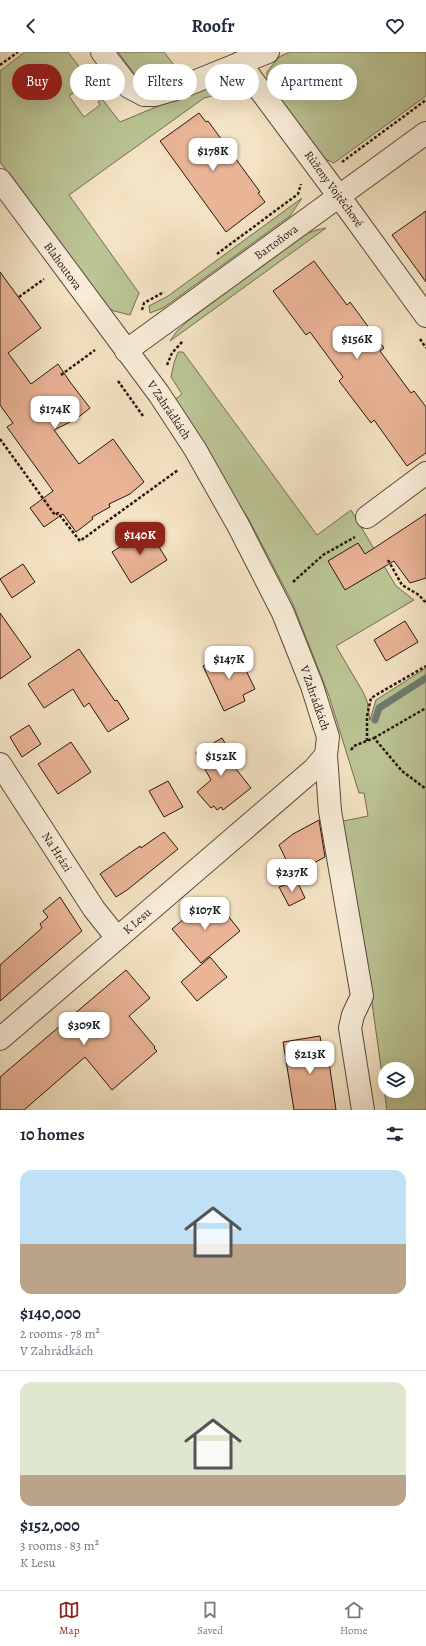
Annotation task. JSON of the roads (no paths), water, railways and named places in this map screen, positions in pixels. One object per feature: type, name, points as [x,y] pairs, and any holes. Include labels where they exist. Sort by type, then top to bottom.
[{"type":"street","points":[[102,52],[129,87],[144,95],[155,95],[179,88],[268,52]]},
{"type":"street","name":"Růženy Vojtěchové","points":[[240,63],[324,175],[426,316]]},
{"type":"street","name":"Bartoňova","points":[[126,351],[426,132]]},
{"type":"street","name":"Blahoutova","points":[[0,180],[126,351]]},
{"type":"street","name":"V Zahrádkách","points":[[126,351],[163,400],[195,449],[238,525],[275,598],[312,686],[328,737],[326,755],[330,811],[362,996],[353,1015],[350,1028],[363,1110]]},
{"type":"street","points":[[362,526],[426,473]]},
{"type":"street","name":"K Lesu","points":[[0,1039],[314,769],[326,755]]},
{"type":"street","name":"Na Hrázi","points":[[0,764],[94,909],[117,938]]},
{"type":"waterway","points":[[375,720],[379,708],[426,678]]}]
